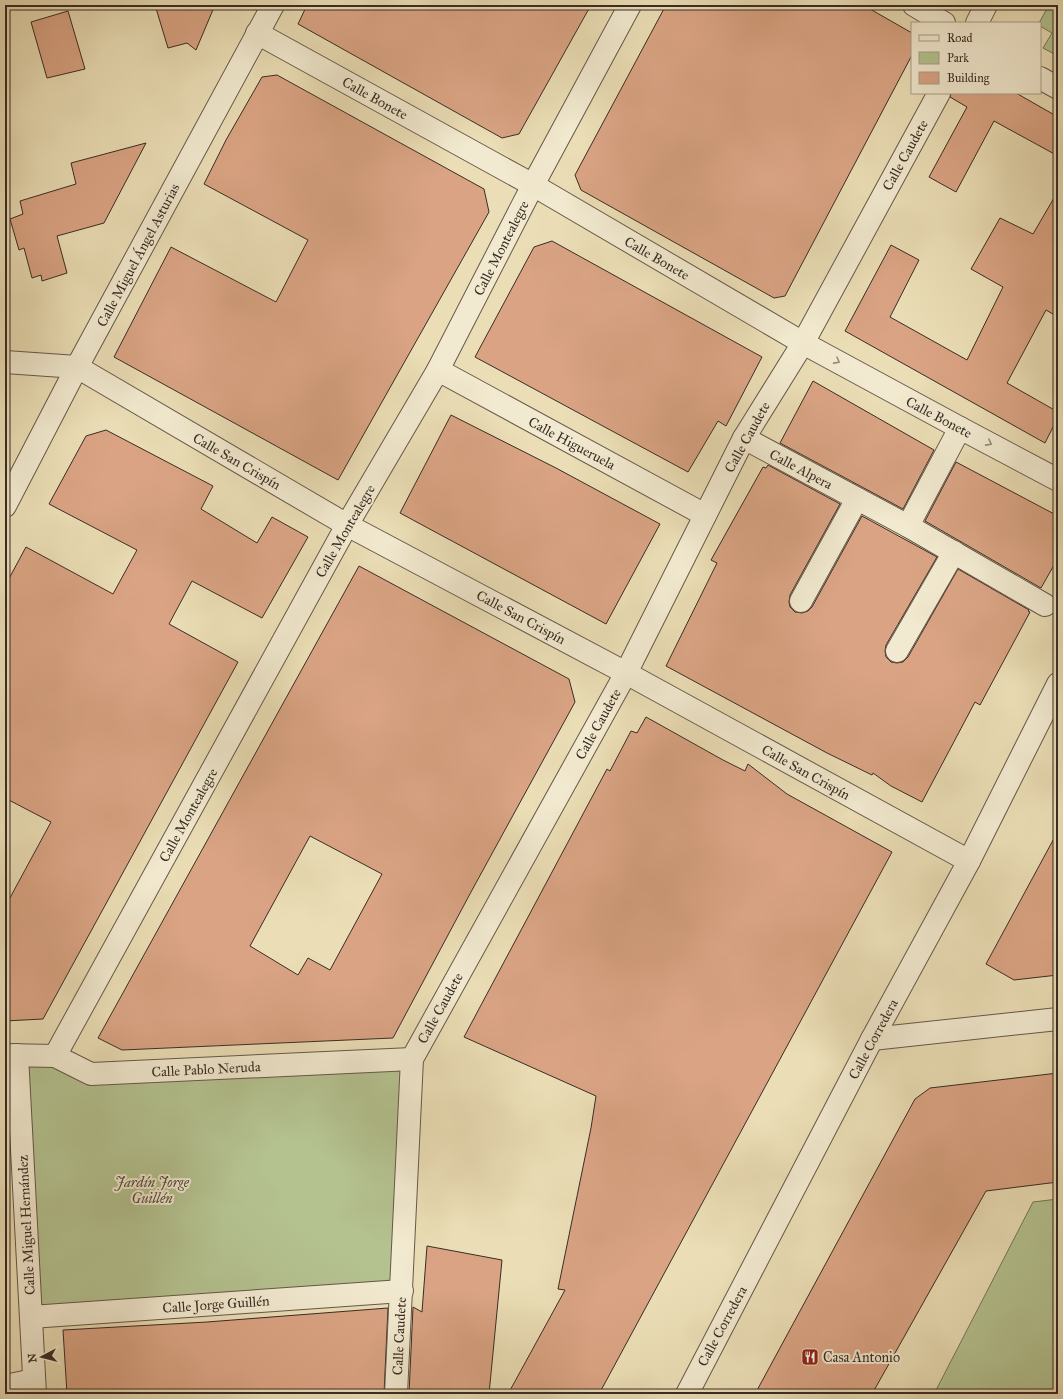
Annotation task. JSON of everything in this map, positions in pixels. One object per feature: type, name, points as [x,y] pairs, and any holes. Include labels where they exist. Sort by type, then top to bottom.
[{"type":"street","name":"Calle Miguel Ángel Asturias","points":[[5,506],[77,367],[273,5]]},
{"type":"street","name":"Calle Montealegre","points":[[55,1056],[347,525],[438,370],[533,185],[630,5]]},
{"type":"street","points":[[914,5],[942,22]]},
{"type":"street","points":[[978,22],[986,5]]},
{"type":"street","name":"Calle Bonete","points":[[257,34],[533,185],[803,343],[1058,480]]},
{"type":"street","points":[[1041,79],[1058,88]]},
{"type":"street","name":"Calle Caudete","points":[[396,1394],[412,1059],[626,673],[744,438],[803,343],[938,94]]},
{"type":"street","points":[[5,362],[77,367]]},
{"type":"street","name":"Calle San Crispín","points":[[77,367],[347,525],[626,673],[969,861]]},
{"type":"street","name":"Calle Higueruela","points":[[438,370],[705,515]]},
{"type":"street","points":[[908,526],[960,428]]},
{"type":"street","name":"Calle Alpera","points":[[744,438],[908,526],[1045,605]]},
{"type":"street","points":[[801,601],[857,499]]},
{"type":"street","points":[[897,651],[954,552]]},
{"type":"street","name":"Calle Corredera","points":[[687,1394],[872,1039],[969,861],[1058,684]]},
{"type":"street","points":[[872,1039],[1058,1019]]},
{"type":"street","name":"Calle Pablo Neruda","points":[[11,1055],[55,1056],[91,1074],[412,1059]]},
{"type":"street","name":"Calle Miguel Hernández","points":[[11,1055],[35,1387]]},
{"type":"street","name":"Calle Jorge Guillén","points":[[31,1317],[402,1291]]},
{"type":"street","points":[[5,1386],[35,1387]]},
{"type":"green space","points":[[1049,5],[1058,5],[1058,56],[1043,48],[1052,33],[1041,27],[1041,22],[1040,22]]},
{"type":"green space","name":"Jardín Jorge Guillén","points":[[17,1055],[91,1074],[412,1059],[402,1291],[31,1317]]},
{"type":"green space","points":[[1058,1199],[1058,1394],[934,1394],[1033,1202]]},
{"type":"building","points":[[155,5],[215,5],[196,50],[187,43],[168,48]]},
{"type":"building","points":[[307,5],[591,5],[519,134],[502,138],[298,24]]},
{"type":"building","points":[[666,5],[863,5],[911,32],[911,57],[785,296],[774,298],[581,190],[575,175]]},
{"type":"building","points":[[68,11],[85,69],[47,78],[31,22]]},
{"type":"building","points":[[277,75],[484,189],[489,212],[338,480],[114,357],[171,247],[276,302],[308,240],[204,184],[226,140],[262,77]]},
{"type":"building","points":[[951,94],[1018,94],[1058,117],[1058,156],[994,121],[956,192],[929,177],[967,107],[950,97]]},
{"type":"building","points":[[146,143],[104,223],[57,236],[67,273],[42,281],[41,275],[32,278],[24,248],[19,250],[10,219],[23,214],[20,201],[76,184],[71,163]]},
{"type":"building","points":[[1058,191],[1058,317],[1046,310],[1007,383],[1058,412],[1058,417],[1045,443],[845,331],[891,245],[919,260],[890,317],[967,360],[1003,287],[971,269],[1000,218],[1033,234]]},
{"type":"building","points":[[552,241],[762,357],[726,426],[718,421],[688,472],[475,357],[534,247]]},
{"type":"building","points":[[813,381],[934,450],[903,509],[780,443]]},
{"type":"building","points":[[451,415],[556,468],[660,524],[606,624],[400,513]]},
{"type":"building","points":[[106,430],[213,486],[201,509],[257,543],[272,517],[308,537],[262,618],[192,581],[169,624],[238,662],[43,1019],[5,1021],[5,907],[51,822],[5,798],[5,586],[26,547],[113,594],[137,550],[49,504],[86,436]]},
{"type":"building","points":[[956,462],[1058,516],[1058,558],[1041,588],[925,521]]},
{"type":"building","points":[[768,465],[840,504],[790,595],[790,607],[795,612],[802,613],[808,611],[812,607],[862,516],[937,557],[886,645],[886,657],[891,662],[903,662],[908,657],[958,569],[1029,610],[1028,611],[1030,612],[980,705],[975,702],[922,802],[891,786],[873,773],[872,775],[827,753],[666,666],[717,563],[711,560],[763,467],[766,468]]},
{"type":"building","points":[[359,566],[569,679],[575,702],[393,1038],[122,1050],[98,1038]],"holes":[[[310,836],[382,874],[330,970],[308,958],[298,975],[250,946]]]},
{"type":"building","points":[[646,717],[745,771],[748,764],[787,794],[892,852],[599,1394],[508,1394],[565,1290],[558,1289],[591,1128],[596,1096],[464,1037],[607,769],[610,771],[631,731],[637,733]]},
{"type":"building","points":[[1058,831],[1058,975],[1014,980],[986,964]]},
{"type":"building","points":[[1058,1073],[1058,1182],[986,1191],[872,1394],[755,1394],[915,1099],[930,1088]]},
{"type":"building","points":[[427,1246],[502,1260],[489,1394],[409,1394],[413,1307],[422,1312]]},
{"type":"building","points":[[388,1308],[384,1394],[67,1394],[63,1330],[207,1322]]},
{"type":"place","name":"Casa Antonio","points":[[810,1357]]}]
